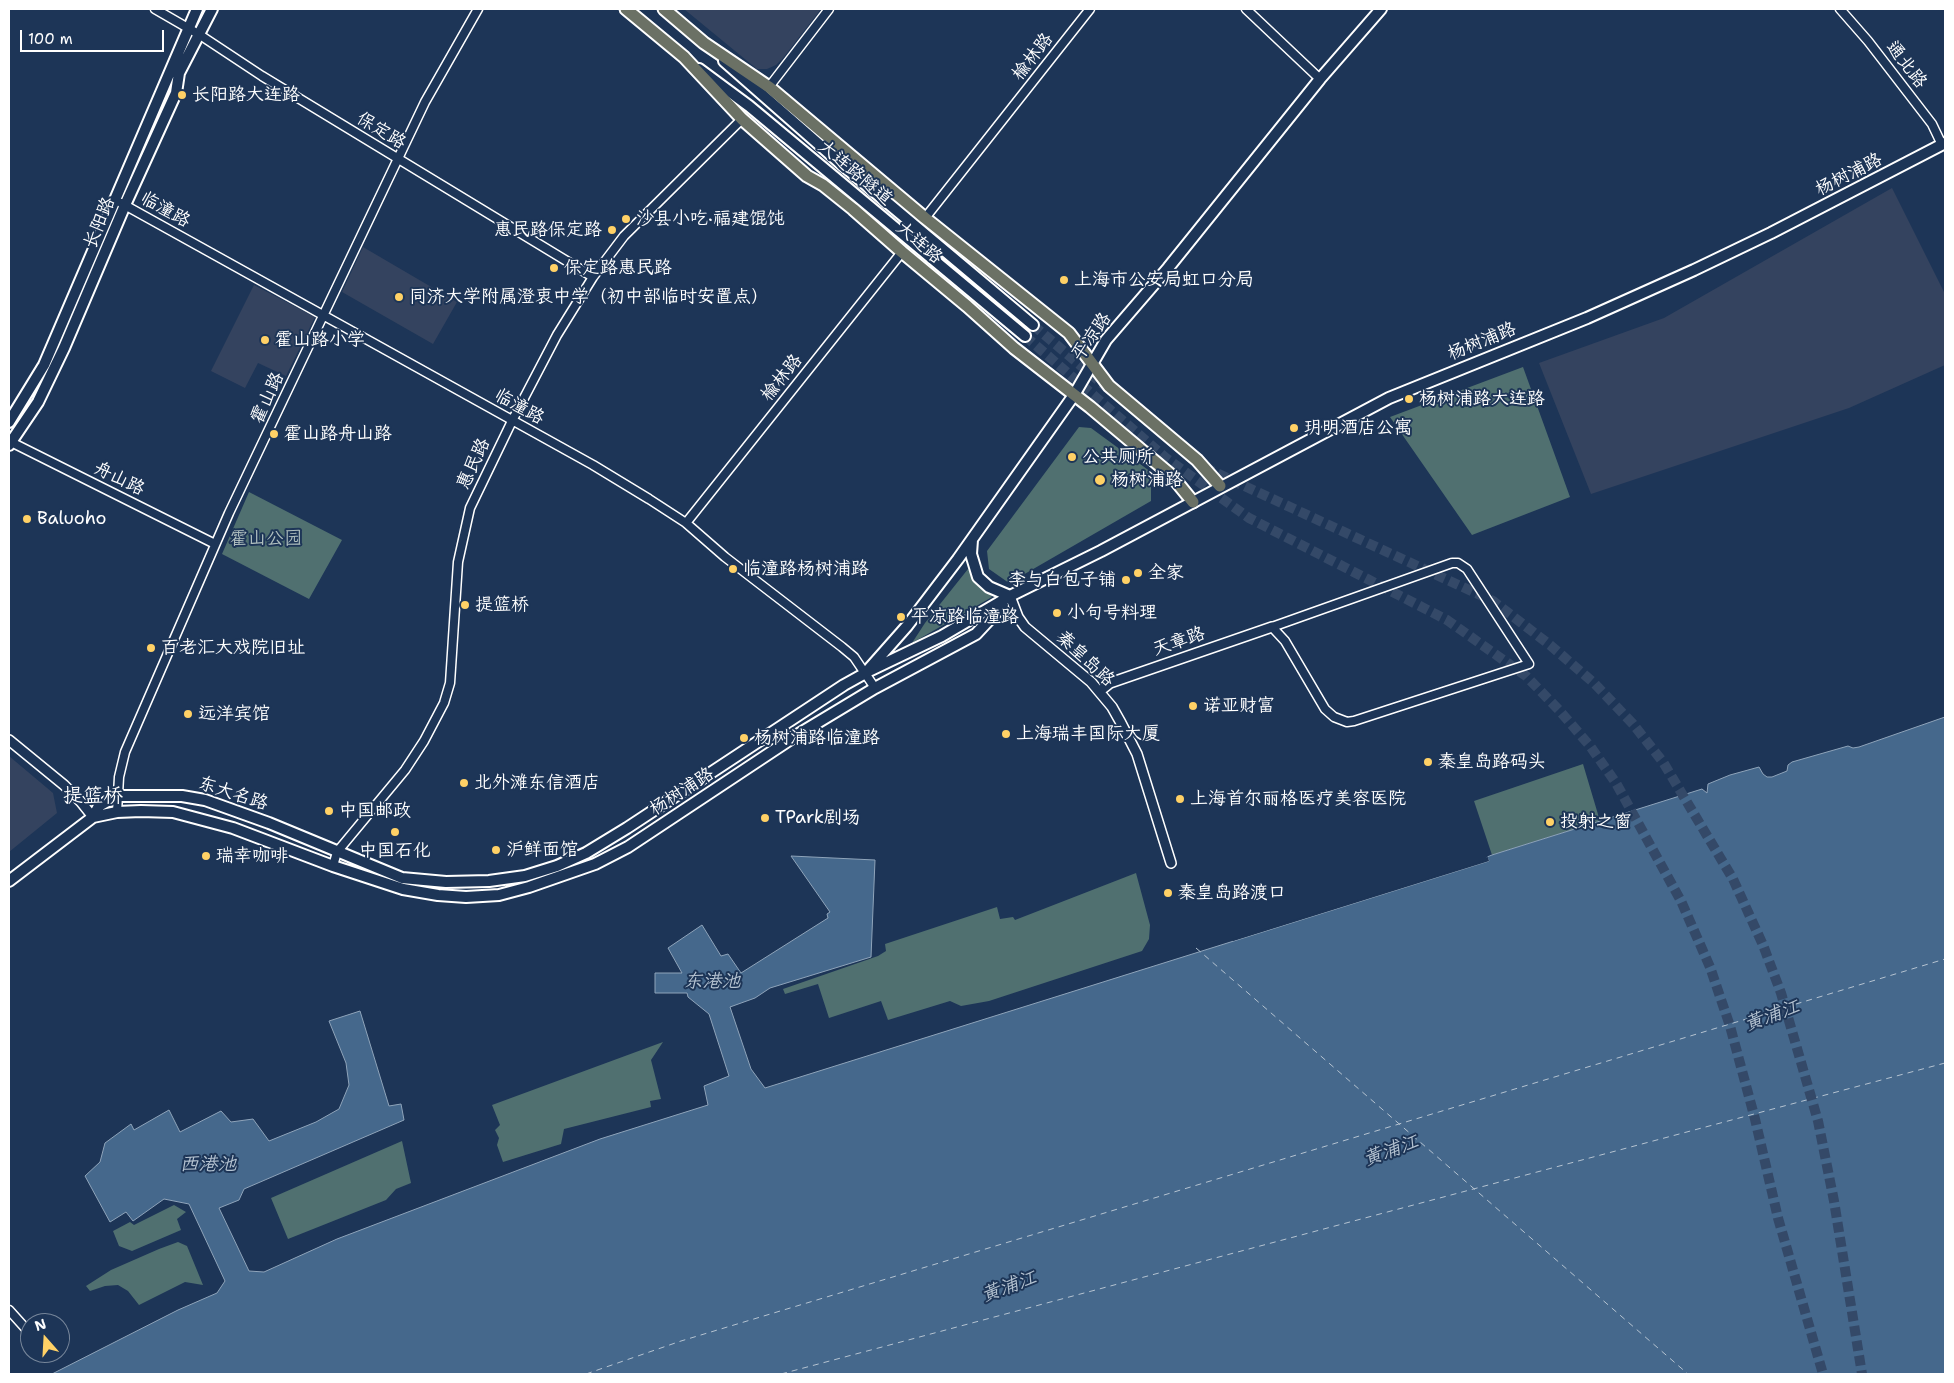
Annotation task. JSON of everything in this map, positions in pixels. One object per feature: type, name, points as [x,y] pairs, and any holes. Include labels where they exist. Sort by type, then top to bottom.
[{"type":"main road","name":"长阳路","points":[[9,422],[44,365],[197,9]]},
{"type":"main road","name":"长阳路","points":[[9,443],[38,402],[64,348],[125,205],[176,94],[179,73],[212,9]]},
{"type":"main road","name":"大连路","points":[[626,9],[684,58],[742,119],[807,176],[830,191],[1014,348],[1074,394],[1171,475],[1193,502]]},
{"type":"main road","name":"大连路","points":[[664,9],[704,43],[769,86],[926,218],[1069,333],[1109,386],[1197,460],[1220,486]]},
{"type":"main road","name":"平凉路","points":[[865,674],[908,626],[972,538],[1074,394],[1106,340],[1168,268],[1320,80],[1381,9]]},
{"type":"main road","name":"大连路隧道","points":[[704,43],[839,162],[1033,325]]},
{"type":"main road","name":"大连路隧道","points":[[684,58],[749,106],[1025,336]]},
{"type":"main road","name":"杨树浦路","points":[[336,852],[402,878],[446,882],[489,881],[525,876],[557,866],[586,853],[627,828],[844,685],[942,636],[1010,596],[1389,398],[1587,318],[1694,270],[1771,233],[1944,144]]},
{"type":"main road","points":[[972,538],[971,554],[978,577],[990,587],[1010,596]]},
{"type":"main road","name":"杨树浦路","points":[[333,866],[404,889],[438,895],[466,897],[499,894],[559,878],[595,864],[628,847],[874,688],[976,634],[1010,596]]},
{"type":"main road","name":"东大名路","points":[[93,817],[98,806],[117,796],[182,796],[205,800],[269,822],[336,852]]},
{"type":"main road","name":"东大名路","points":[[9,881],[93,817],[117,812],[173,812],[233,828],[333,866]]},
{"type":"street","name":"保定路","points":[[155,9],[592,276]]},
{"type":"street","name":"霍山路","points":[[117,812],[119,777],[125,752],[216,544],[425,102],[478,9]]},
{"type":"street","points":[[769,86],[829,9]]},
{"type":"street","name":"榆林路","points":[[926,218],[1090,9]]},
{"type":"street","points":[[1246,9],[1320,80]]},
{"type":"street","name":"通北路","points":[[1840,9],[1868,41],[1932,124],[1944,144]]},
{"type":"street","name":"惠民路","points":[[333,866],[336,852],[406,770],[444,703],[450,683],[458,562],[470,508],[512,421],[557,335],[592,276],[624,236],[742,119]]},
{"type":"street","name":"临潼路","points":[[114,200],[593,465],[649,498],[686,523],[854,657],[874,688]]},
{"type":"street","name":"榆林路","points":[[686,523],[902,252]]},
{"type":"street","name":"舟山路","points":[[9,443],[216,544]]},
{"type":"street","points":[[1452,563],[1467,569],[1529,664],[1347,722],[1334,718],[1326,709],[1285,641],[1272,627],[1452,563]]},
{"type":"street","name":"秦皇岛路","points":[[1010,596],[1018,617],[1025,627],[1100,691],[1121,723],[1137,754],[1171,863]]},
{"type":"street","name":"天章路","points":[[1100,691],[1110,683],[1272,627]]},
{"type":"street","points":[[9,740],[64,785],[93,817]]},
{"type":"street","points":[[9,1310],[20,1323]]},
{"type":"shaded area","points":[[684,9],[821,9],[776,65],[767,69],[757,69]]},
{"type":"shaded area","points":[[1892,188],[1945,294],[1945,365],[1849,408],[1591,494],[1539,363],[1664,318]]},
{"type":"shaded area","name":"同济大学附属澄衷中学（初中部临时安置点）","points":[[363,247],[457,302],[433,344],[342,292]]},
{"type":"shaded area","name":"霍山路小学","points":[[254,285],[315,317],[286,376],[258,363],[245,388],[211,371]]},
{"type":"shaded area","points":[[9,756],[53,793],[57,813],[9,852]]},
{"type":"green space","points":[[1523,367],[1570,497],[1472,535],[1390,417]]},
{"type":"green space","points":[[1079,427],[1091,428],[1151,472],[1151,501],[1009,583],[989,569],[987,551]]},
{"type":"green space","name":"霍山公园","points":[[249,492],[342,540],[309,599],[222,554]]},
{"type":"green space","points":[[968,569],[992,597],[912,643],[925,623]]},
{"type":"green space","points":[[1583,764],[1600,821],[1492,855],[1474,801]]},
{"type":"green space","points":[[1136,873],[1150,925],[1149,939],[1142,951],[989,1001],[961,1006],[950,1001],[888,1020],[881,1001],[829,1018],[818,984],[785,994],[783,989],[878,956],[886,951],[885,944],[997,907],[1000,919],[1013,917],[1015,920]]},
{"type":"green space","points":[[663,1042],[651,1060],[661,1099],[650,1101],[651,1107],[564,1129],[561,1144],[503,1162],[497,1145],[499,1138],[495,1130],[500,1125],[492,1105]]},
{"type":"green space","points":[[402,1141],[411,1183],[396,1189],[386,1200],[288,1239],[271,1198]]},
{"type":"green space","points":[[174,1205],[186,1212],[177,1219],[181,1230],[132,1251],[119,1246],[113,1231],[130,1222],[134,1225]]},
{"type":"green space","points":[[178,1242],[187,1246],[203,1285],[185,1282],[139,1305],[128,1291],[118,1285],[105,1286],[90,1291],[86,1286],[111,1270]]},
{"type":"water","points":[[1945,717],[1945,1374],[52,1374],[178,1310],[217,1293],[225,1281],[189,1204],[164,1199],[133,1221],[126,1212],[110,1222],[85,1176],[100,1162],[105,1143],[131,1124],[134,1130],[169,1110],[180,1132],[221,1111],[231,1122],[253,1119],[269,1141],[316,1122],[339,1109],[349,1085],[346,1063],[329,1021],[360,1011],[389,1106],[401,1104],[404,1120],[244,1189],[239,1200],[219,1208],[249,1271],[264,1272],[337,1239],[600,1139],[708,1105],[704,1086],[729,1076],[709,1014],[688,997],[687,993],[655,993],[655,973],[682,973],[668,948],[702,925],[721,956],[728,954],[741,973],[828,918],[827,914],[830,912],[791,856],[875,860],[871,957],[770,988],[755,998],[730,1007],[751,1069],[765,1088],[1489,861],[1487,857],[1492,855],[1702,789],[1707,793],[1708,784],[1730,775],[1759,767],[1763,774],[1767,777],[1772,777],[1787,771],[1788,765],[1792,762],[1848,746],[1853,748],[1859,747]]},
{"type":"pier","points":[[1487,855],[1489,861],[1233,941],[1232,939],[1486,860]]},
{"type":"ferry route","points":[[1196,948],[1688,1374]]},
{"type":"ferry route","points":[[586,1374],[681,1341],[1945,959]]},
{"type":"ferry route","points":[[781,1374],[1945,1063]]},
{"type":"tunnel","points":[[1033,325],[1106,387]]},
{"type":"tunnel","points":[[1025,336],[1166,458],[1249,518],[1447,620],[1526,676],[1590,746],[1616,783],[1681,901],[1710,967],[1730,1026],[1755,1119],[1778,1218],[1823,1374]]},
{"type":"tunnel","points":[[1205,466],[1493,601],[1550,645],[1594,683],[1633,724],[1663,762],[1733,879],[1763,945],[1781,993],[1818,1121],[1834,1201],[1862,1374]]},
{"type":"place","name":"长阳路大连路","points":[[182,95]]},
{"type":"place","name":"沙县小吃·福建馄饨","points":[[626,219]]},
{"type":"place","name":"惠民路保定路","points":[[612,230]]},
{"type":"place","name":"保定路惠民路","points":[[554,268]]},
{"type":"place","name":"上海市公安局虹口分局","points":[[1064,280]]},
{"type":"place","name":"同济大学附属澄衷中学（初中部临时安置点）","points":[[399,297]]},
{"type":"place","name":"霍山路小学","points":[[265,340]]},
{"type":"place","name":"杨树浦路大连路","points":[[1409,399]]},
{"type":"place","name":"玥明酒店公寓","points":[[1294,428]]},
{"type":"place","name":"霍山路舟山路","points":[[274,434]]},
{"type":"place","name":"公共厕所","points":[[1072,457]]},
{"type":"place","name":"杨树浦路","points":[[1100,480]]},
{"type":"place","name":"Baluoho","points":[[27,519]]},
{"type":"place","name":"临潼路杨树浦路","points":[[733,569]]},
{"type":"place","name":"全家","points":[[1138,573]]},
{"type":"place","name":"李与白包子铺","points":[[1126,580]]},
{"type":"place","name":"提篮桥","points":[[465,605]]},
{"type":"place","name":"小句号料理","points":[[1057,613]]},
{"type":"place","name":"平凉路临潼路","points":[[901,617]]},
{"type":"place","name":"百老汇大戏院旧址","points":[[151,648]]},
{"type":"place","name":"诺亚财富","points":[[1193,706]]},
{"type":"place","name":"远洋宾馆","points":[[188,714]]},
{"type":"place","name":"上海瑞丰国际大厦","points":[[1006,734]]},
{"type":"place","name":"杨树浦路临潼路","points":[[744,738]]},
{"type":"place","name":"秦皇岛路码头","points":[[1428,762]]},
{"type":"place","name":"北外滩东信酒店","points":[[464,783]]},
{"type":"place","name":"上海首尔丽格医疗美容医院","points":[[1180,799]]},
{"type":"place","name":"中国邮政","points":[[329,811]]},
{"type":"place","name":"TPark剧场","points":[[765,818]]},
{"type":"place","name":"投射之窗","points":[[1550,822]]},
{"type":"place","name":"中国石化","points":[[395,832]]},
{"type":"place","name":"沪鲜面馆","points":[[496,850]]},
{"type":"place","name":"瑞幸咖啡","points":[[206,856]]},
{"type":"place","name":"秦皇岛路渡口","points":[[1168,893]]},
{"type":"district","name":"提篮桥","points":[[93,797]]},
{"type":"water label","name":"东港池","points":[[712,982]]},
{"type":"water label","name":"黄浦江","points":[[1772,1016]]},
{"type":"water label","name":"黄浦江","points":[[1391,1151]]},
{"type":"water label","name":"西港池","points":[[208,1165]]},
{"type":"water label","name":"黄浦江","points":[[1009,1287]]}]
